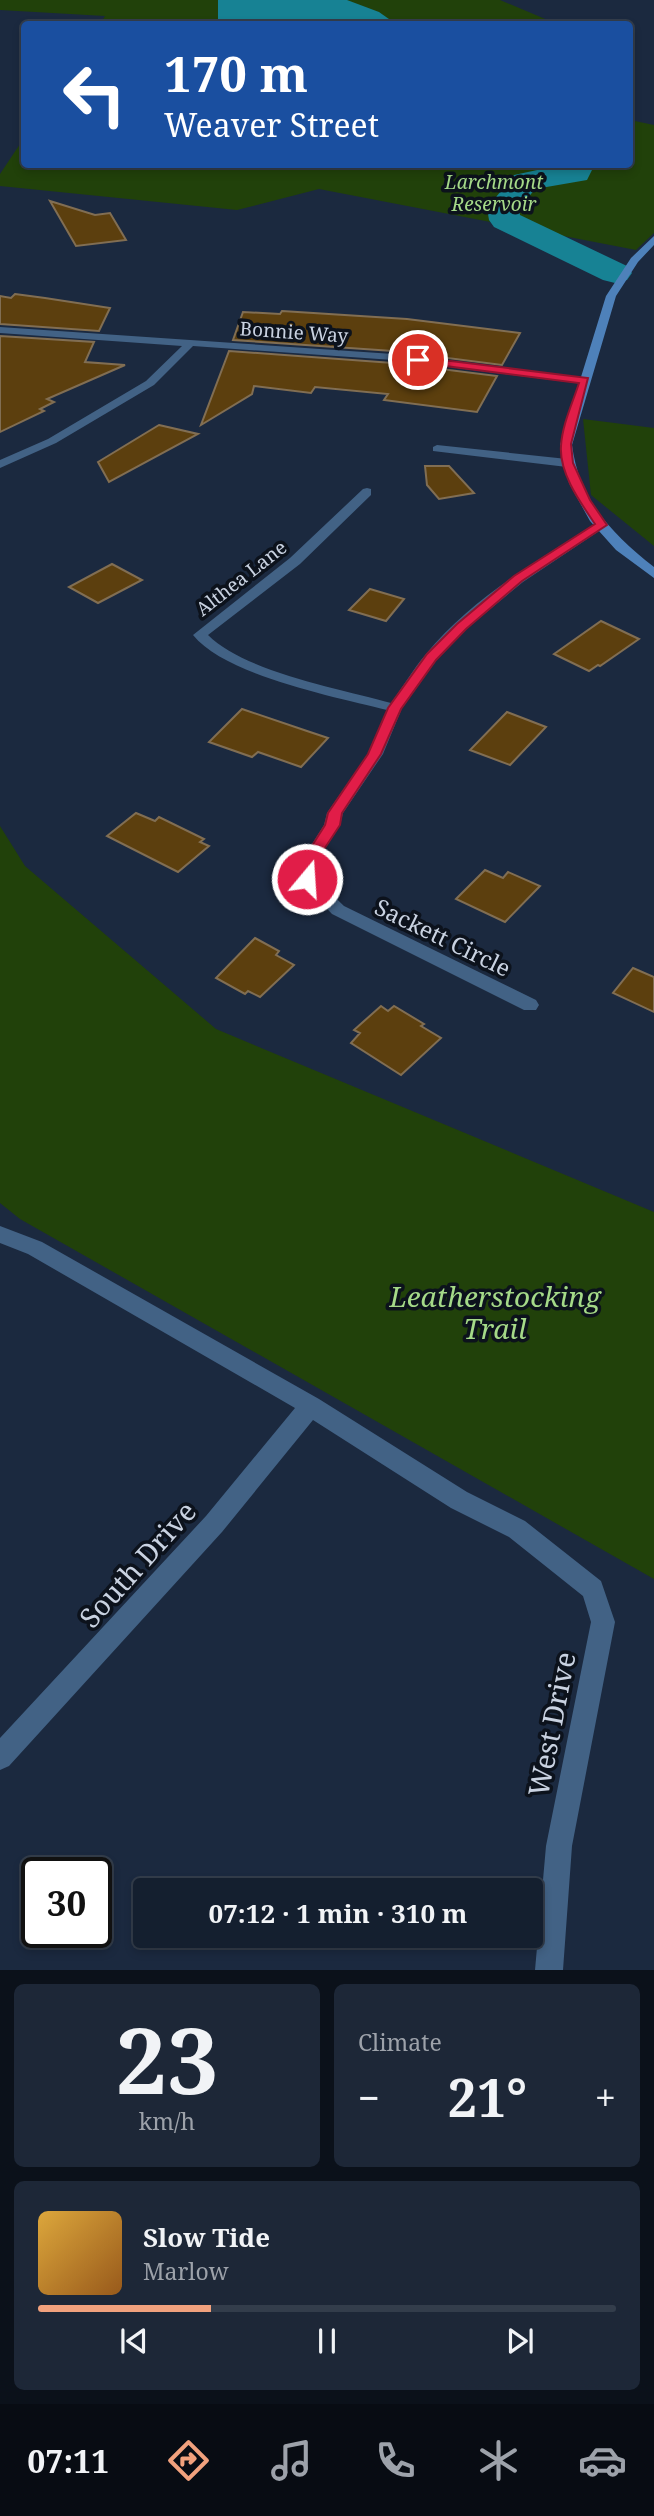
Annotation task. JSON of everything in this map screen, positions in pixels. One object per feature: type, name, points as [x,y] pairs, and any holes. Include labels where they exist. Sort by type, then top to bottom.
[{"type":"main road","points":[[654,239],[634,260],[611,296],[566,444],[567,463],[584,501],[611,538],[654,574]]},
{"type":"street","name":"Bonnie Way","points":[[0,330],[393,357],[584,381]]},
{"type":"street","points":[[0,464],[52,441],[150,383],[192,342]]},
{"type":"street","points":[[437,449],[567,463]]},
{"type":"street","name":"Althea Lane","points":[[367,492],[295,561],[200,635],[205,644],[257,669],[395,708]]},
{"type":"street","points":[[395,708],[431,657],[461,626],[518,579],[602,525]]},
{"type":"street","name":"Sackett Circle","points":[[395,708],[374,754],[335,813],[332,825],[308,863],[307,879],[338,910],[530,1005]]},
{"type":"street","points":[[0,1234],[45,1253],[311,1406]]},
{"type":"street","name":"West Drive","points":[[311,1406],[459,1500],[517,1530],[593,1589],[603,1622],[559,1846],[549,1970]]},
{"type":"street","name":"South Drive","points":[[0,1757],[214,1524],[311,1406]]},
{"type":"green space","points":[[0,0],[500,0],[550,21],[102,21],[105,16],[0,10]]},
{"type":"green space","name":"Larchmont Reservoir","points":[[633,121],[654,125],[654,233],[636,250],[319,189],[237,210],[0,186],[0,174],[21,142],[21,168],[633,168]]},
{"type":"green space","points":[[583,419],[654,428],[654,546],[591,495]]},
{"type":"green space","name":"Leatherstocking Trail","points":[[0,826],[25,866],[216,1029],[654,1212],[654,1579],[20,1219],[0,1203]]},
{"type":"shaded area","points":[[218,0],[347,0],[379,12],[392,21],[218,21]]},
{"type":"building","points":[[50,201],[95,215],[110,213],[126,240],[76,246]]},
{"type":"building","points":[[15,294],[110,308],[99,331],[0,324],[0,296],[11,298]]},
{"type":"building","points":[[282,311],[407,319],[520,333],[502,365],[393,351],[233,340],[243,312],[280,314]]},
{"type":"building","points":[[0,336],[94,342],[85,362],[125,365],[47,399],[54,402],[40,409],[44,411],[0,432]]},
{"type":"building","points":[[229,351],[393,363],[497,376],[477,412],[384,400],[388,394],[315,387],[311,393],[254,386],[252,394],[201,425]]},
{"type":"building","points":[[159,425],[198,434],[109,482],[98,462]]},
{"type":"building","points":[[425,466],[449,466],[474,493],[439,499],[427,485]]},
{"type":"building","points":[[112,564],[142,580],[98,603],[69,587]]},
{"type":"building","points":[[370,589],[404,599],[386,621],[349,610]]},
{"type":"building","points":[[601,621],[639,639],[589,671],[554,654]]},
{"type":"building","points":[[242,709],[328,738],[301,767],[258,752],[252,757],[209,742]]},
{"type":"building","points":[[507,712],[546,727],[510,765],[470,750]]},
{"type":"building","points":[[136,813],[155,821],[159,817],[204,839],[200,842],[209,846],[178,872],[107,836]]},
{"type":"building","points":[[485,870],[503,878],[508,872],[540,886],[505,922],[456,899]]},
{"type":"building","points":[[255,938],[279,951],[276,955],[294,965],[260,997],[248,991],[245,994],[216,978]]},
{"type":"building","points":[[633,968],[654,977],[654,1012],[613,993]]},
{"type":"building","points":[[381,1006],[388,1011],[394,1006],[441,1038],[401,1075],[351,1043],[360,1033],[354,1030]]},
{"type":"waterway","points":[[578,168],[576,173],[525,182],[503,208],[505,220],[615,273]]},
{"type":"route","points":[[307,879],[308,863],[332,825],[335,813],[374,754],[395,708],[431,657],[461,626],[518,579],[602,525],[584,501],[567,463],[566,444],[584,381],[418,360]]}]
